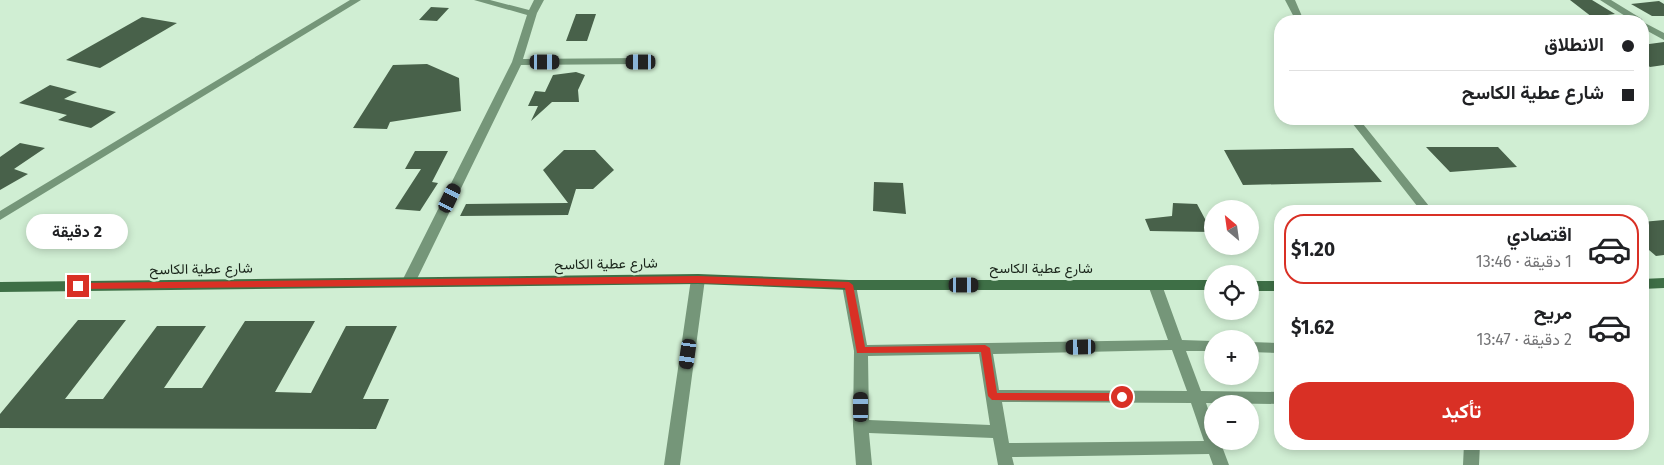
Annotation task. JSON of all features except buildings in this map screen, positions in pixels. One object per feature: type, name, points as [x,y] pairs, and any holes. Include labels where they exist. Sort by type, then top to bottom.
[{"type":"street","points":[[0,216],[356,0]]},
{"type":"street","points":[[479,0],[532,13]]},
{"type":"street","points":[[408,283],[517,62],[532,13],[540,0]]},
{"type":"street","points":[[1290,0],[1297,15]]},
{"type":"street","points":[[1606,0],[1630,15]]},
{"type":"street","points":[[1649,28],[1664,37]]},
{"type":"street","points":[[517,62],[641,62]]},
{"type":"street","points":[[1359,125],[1422,205]]},
{"type":"street","points":[[672,465],[698,280]]},
{"type":"street","name":"شارع عطية الكاسح","points":[[0,287],[698,280],[849,285],[1204,285]]},
{"type":"street","points":[[1649,284],[1664,283]]},
{"type":"street","points":[[1155,284],[1204,419]]},
{"type":"street","points":[[849,285],[861,351],[861,426],[864,465]]},
{"type":"street","points":[[1259,286],[1274,286]]},
{"type":"street","points":[[861,351],[1204,346]]},
{"type":"street","points":[[1259,347],[1274,348]]},
{"type":"street","points":[[985,348],[992,396],[1005,457],[1204,448]]},
{"type":"street","points":[[992,396],[1274,398]]},
{"type":"street","points":[[861,426],[999,432]]},
{"type":"street","points":[[1216,450],[1221,465]]},
{"type":"street","points":[[1471,465],[1472,450]]},
{"type":"route","points":[[78,286],[698,280],[849,285],[861,351],[985,348],[992,396],[1122,397]]}]
